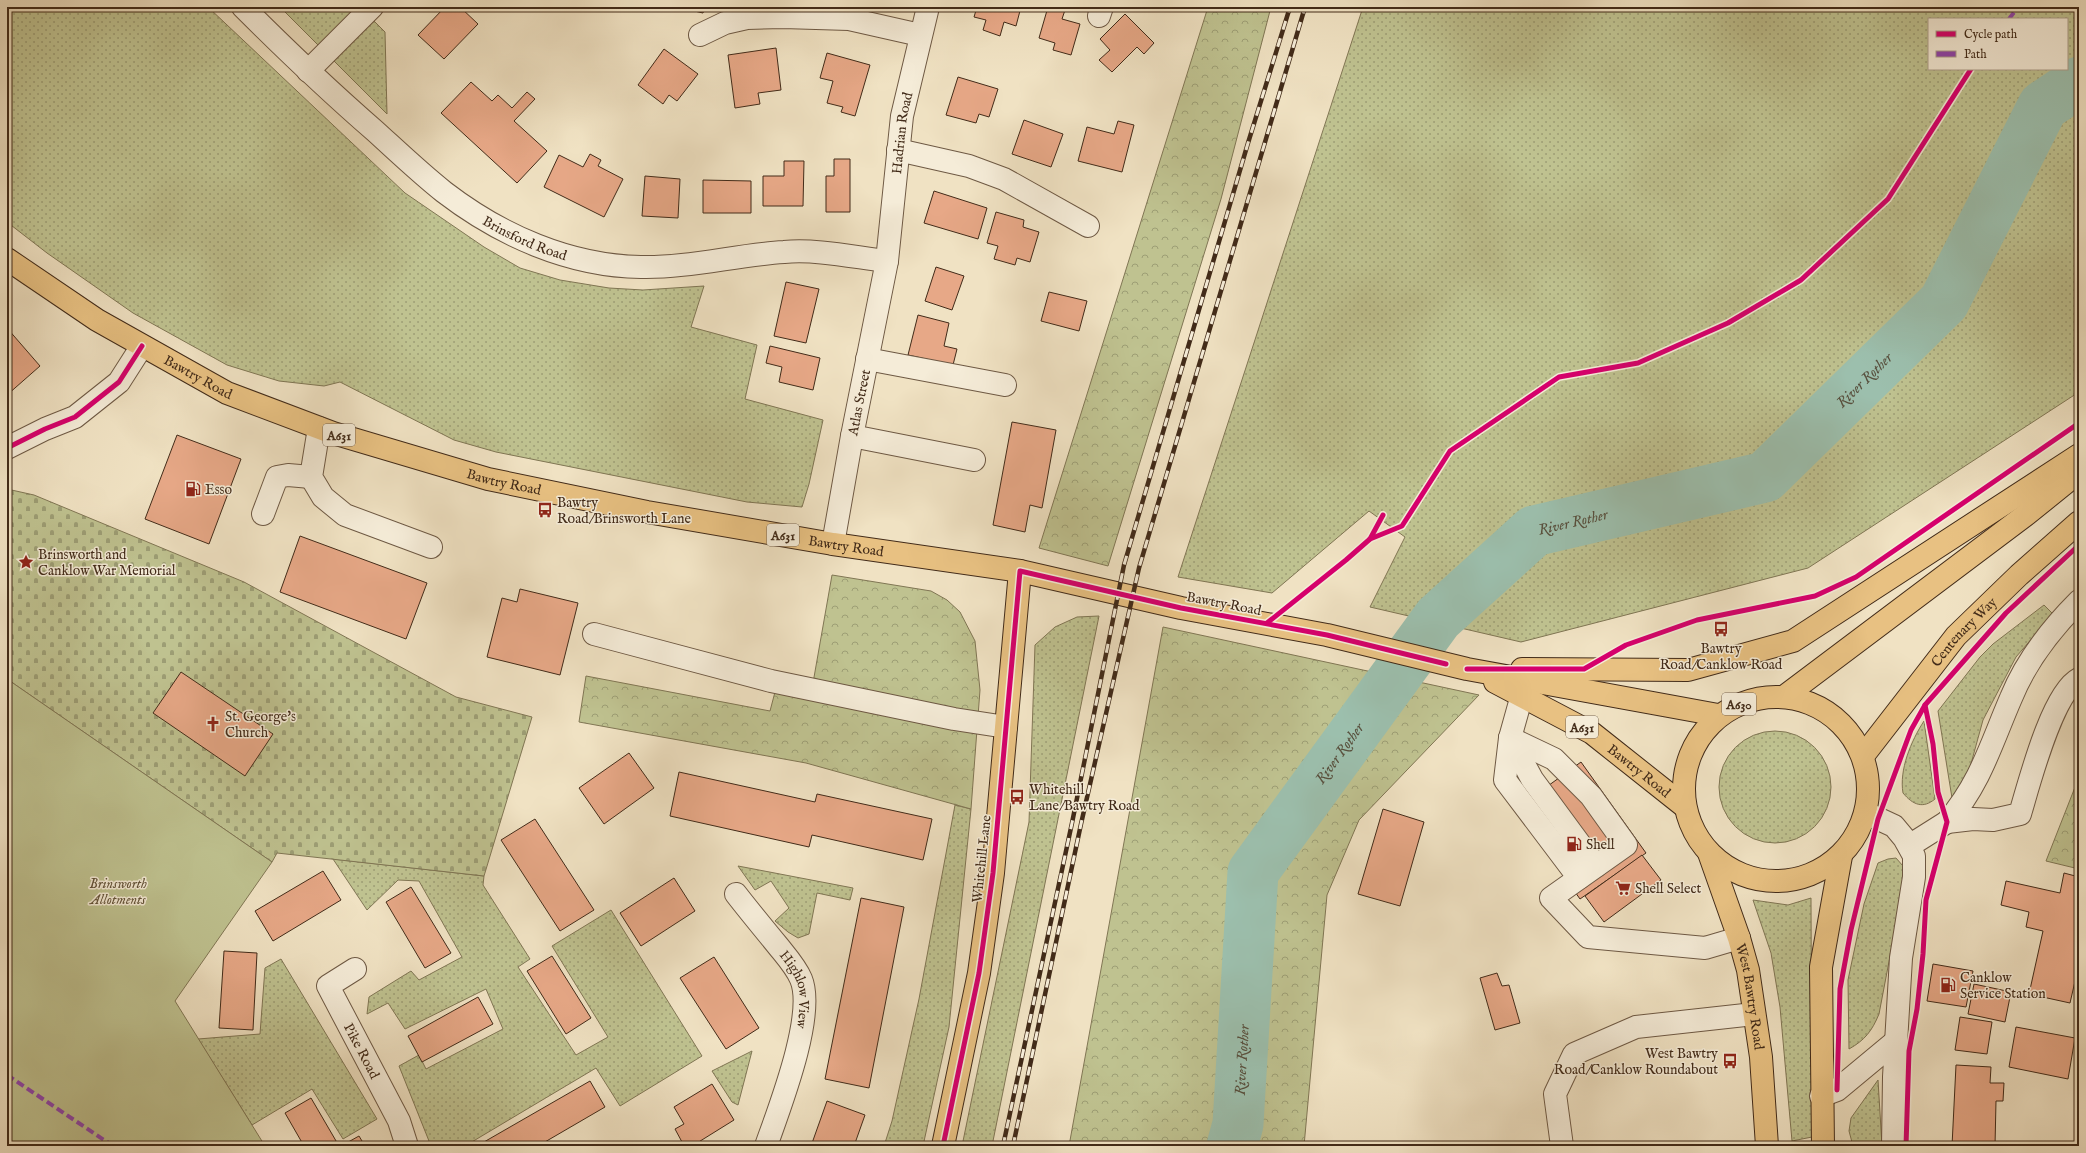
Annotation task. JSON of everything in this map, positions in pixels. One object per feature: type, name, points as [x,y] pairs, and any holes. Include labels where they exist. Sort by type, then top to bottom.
[{"type":"main road","name":"Bawtry Road","points":[[7,259],[97,320],[227,393],[319,428],[488,479],[647,512],[833,544],[1020,571],[1182,608],[1356,642],[1456,666],[1718,715]]},
{"type":"main road","points":[[1456,666],[1688,670],[1793,641],[2079,455]]},
{"type":"main road","points":[[1785,696],[2021,519],[2079,472]]},
{"type":"main road","name":"Centenary Way","points":[[1863,756],[1956,636],[2019,575],[2079,522]]},
{"type":"main road","name":"Whitehill Lane","points":[[943,1146],[979,973],[993,873],[1020,571]]},
{"type":"main road","name":"Bawtry Road","points":[[1456,666],[1522,695],[1592,733],[1684,806]]},
{"type":"main road","name":"A630","points":[[1785,696],[1816,704],[1833,715],[1855,739],[1863,756],[1869,788],[1866,813],[1852,842],[1841,856],[1814,874],[1780,882],[1748,878],[1709,853],[1691,827],[1684,806],[1684,773],[1691,750],[1718,715],[1746,700],[1785,696]]},
{"type":"main road","name":"West Bawtry Road","points":[[1709,853],[1739,938],[1748,970],[1760,1057],[1767,1146]]},
{"type":"main road","name":"A630","points":[[1823,1146],[1821,1096],[1821,967],[1841,856]]},
{"type":"street","name":"Brinsford Road","points":[[243,7],[308,71],[443,191],[475,214],[517,237],[549,251],[587,261],[640,267],[696,263],[785,252],[887,261]]},
{"type":"street","points":[[308,71],[372,7]]},
{"type":"street","name":"Hadrian Road","points":[[887,261],[902,116],[920,35],[928,7]]},
{"type":"street","points":[[700,35],[745,13],[783,17],[849,20],[920,35]]},
{"type":"street","points":[[898,150],[969,166],[1004,179],[1088,226]]},
{"type":"street","name":"Atlas Street","points":[[833,544],[852,436],[887,261]]},
{"type":"street","points":[[7,448],[45,428],[75,417],[119,382],[142,346]]},
{"type":"street","points":[[867,359],[1004,385]]},
{"type":"street","points":[[319,428],[311,477],[323,497],[345,515],[431,547]]},
{"type":"street","points":[[852,436],[974,460]]},
{"type":"street","points":[[263,514],[277,477],[288,475],[311,477]]},
{"type":"street","points":[[1909,846],[1947,822],[1962,805],[1979,777],[2011,696],[2038,648],[2056,624],[2079,601]]},
{"type":"street","points":[[594,634],[771,681],[954,719],[1006,727]]},
{"type":"street","points":[[1947,822],[1973,819],[1993,820],[2020,814],[2045,734],[2058,704],[2079,679]]},
{"type":"street","points":[[1522,695],[1510,738],[1505,780],[1579,878]]},
{"type":"street","points":[[1510,738],[1554,759],[1591,796],[1626,845],[1551,898],[1588,937],[1705,948],[1739,938]]},
{"type":"street","points":[[1510,738],[1532,779],[1596,866]]},
{"type":"street","points":[[1866,813],[1894,826],[1909,846],[1914,856],[1914,877],[1901,958],[1896,1041],[1893,1146]]},
{"type":"street","name":"Highlow View","points":[[736,894],[790,962],[801,979],[805,998],[802,1030],[781,1103],[766,1146]]},
{"type":"street","name":"Pike Road","points":[[355,969],[328,986],[382,1086],[402,1129],[407,1146]]},
{"type":"street","points":[[1562,1146],[1555,1094],[1574,1054],[1636,1027],[1754,1014]]},
{"type":"street","points":[[1821,1096],[1837,1090],[1896,1041]]},
{"type":"green space","points":[[7,7],[208,7],[405,193],[484,247],[520,268],[560,280],[609,288],[643,290],[704,286],[691,327],[757,345],[745,399],[823,420],[809,484],[802,507],[747,502],[496,452],[454,440],[340,382],[324,386],[279,381],[227,365],[133,313],[47,253],[7,222]]},
{"type":"green space","points":[[280,7],[360,7],[385,32],[387,114]]},
{"type":"green space","points":[[1208,7],[1271,7],[1221,199],[1108,566],[1039,548]]},
{"type":"green space","points":[[1363,7],[2079,7],[2079,392],[1808,568],[1521,642],[1370,607],[1405,537],[1369,511],[1272,593],[1178,577]]},
{"type":"green space","points":[[7,489],[34,495],[244,582],[456,697],[532,717],[484,876],[277,853],[272,862],[7,679]]},
{"type":"green space","points":[[832,575],[931,591],[947,600],[960,612],[975,641],[980,690],[971,809],[806,763],[579,722],[586,676],[770,711],[775,692],[810,700]]},
{"type":"green space","points":[[2044,605],[2053,614],[2016,657],[1983,720],[1966,782],[1952,798],[1938,711],[1980,657],[1993,644]]},
{"type":"green space","points":[[1099,616],[992,1146],[962,1146],[1029,822],[1035,645],[1055,627],[1077,617]]},
{"type":"green space","points":[[1163,627],[1479,695],[1359,820],[1327,895],[1304,1146],[1069,1146]]},
{"type":"green space","name":"Brinsworth Allotments","points":[[7,679],[272,862],[175,1001],[265,1146],[7,1146]]},
{"type":"green space","points":[[1924,721],[1935,799],[1922,805],[1914,803],[1903,793],[1902,784],[1904,765],[1907,756]]},
{"type":"green space","points":[[1775,731],[1786,732],[1796,736],[1806,741],[1814,748],[1821,756],[1826,766],[1830,776],[1830,798],[1826,808],[1821,818],[1814,826],[1806,833],[1796,838],[1786,842],[1775,843],[1764,842],[1754,838],[1744,833],[1736,826],[1729,818],[1724,808],[1720,798],[1719,787],[1720,776],[1724,766],[1729,756],[1736,748],[1744,741],[1754,736],[1764,732]]},
{"type":"green space","points":[[2079,777],[2079,869],[2046,861]]},
{"type":"green space","points":[[955,805],[971,809],[949,1027],[923,1146],[884,1146],[892,1121],[919,999]]},
{"type":"green space","points":[[1896,858],[1903,866],[1903,888],[1879,1014],[1874,1025],[1867,1034],[1849,1049],[1848,980],[1864,904],[1878,863]]},
{"type":"green space","points":[[333,859],[484,876],[483,885],[530,959],[518,967],[576,1055],[608,1037],[552,946],[611,910],[702,1056],[620,1106],[596,1068],[465,1146],[431,1146],[399,1066],[419,1055],[426,1069],[503,1029],[486,989],[405,1029],[388,1003],[367,1014],[369,997],[411,971],[419,980],[462,957],[419,881],[398,880],[367,910]]},
{"type":"green space","points":[[738,866],[853,888],[850,900],[817,893],[809,934],[798,938],[775,921],[789,908],[771,881],[755,890]]},
{"type":"green space","points":[[1811,898],[1812,1137],[1792,1141],[1780,1007],[1771,953],[1753,900],[1788,905]]},
{"type":"green space","points":[[281,959],[377,1119],[343,1139],[312,1089],[252,1125],[198,1039],[260,1034],[265,968]]},
{"type":"green space","points":[[752,1051],[738,1105],[732,1102],[712,1071]]},
{"type":"green space","points":[[1878,1080],[1882,1146],[1853,1146],[1849,1131],[1851,1118]]},
{"type":"building","points":[[445,7],[460,7],[478,24],[444,59],[418,35]]},
{"type":"building","points":[[677,7],[705,7],[703,13]]},
{"type":"building","points":[[977,7],[1021,7],[1016,26],[1004,22],[1000,36],[983,30],[986,20],[974,17]]},
{"type":"building","points":[[1048,7],[1065,10],[1062,19],[1080,24],[1071,55],[1053,50],[1055,43],[1039,38]]},
{"type":"building","points":[[1125,14],[1154,43],[1144,54],[1137,47],[1112,72],[1099,60],[1110,50],[1100,39]]},
{"type":"building","points":[[776,48],[781,90],[758,93],[760,104],[735,108],[728,55]]},
{"type":"building","points":[[664,49],[698,74],[677,101],[669,95],[663,104],[638,85]]},
{"type":"building","points":[[827,53],[870,65],[855,116],[841,112],[843,107],[827,103],[833,81],[820,78]]},
{"type":"building","points":[[958,77],[998,89],[989,117],[979,114],[976,123],[946,115]]},
{"type":"building","points":[[471,82],[492,101],[498,95],[512,108],[527,92],[535,99],[514,121],[547,151],[517,183],[441,113]]},
{"type":"building","points":[[1024,120],[1063,134],[1051,167],[1012,154]]},
{"type":"building","points":[[1118,121],[1134,125],[1122,172],[1078,161],[1087,127],[1114,134]]},
{"type":"building","points":[[590,154],[601,160],[598,166],[623,179],[604,217],[544,187],[559,155],[583,167]]},
{"type":"building","points":[[834,159],[850,159],[850,212],[826,212],[826,176],[834,176]]},
{"type":"building","points":[[784,161],[804,161],[803,206],[763,206],[763,176],[784,176]]},
{"type":"building","points":[[645,176],[680,179],[678,218],[642,216]]},
{"type":"building","points":[[703,180],[751,181],[751,213],[703,213]]},
{"type":"building","points":[[934,191],[987,208],[978,239],[924,223]]},
{"type":"building","points":[[996,212],[1024,220],[1023,227],[1039,232],[1030,262],[1017,258],[1015,265],[994,259],[998,246],[987,243]]},
{"type":"building","points":[[936,267],[964,276],[952,310],[925,301]]},
{"type":"building","points":[[786,282],[819,289],[806,343],[774,336]]},
{"type":"building","points":[[1049,292],[1087,301],[1079,331],[1041,321]]},
{"type":"building","points":[[918,315],[949,323],[944,346],[957,349],[953,365],[908,355]]},
{"type":"building","points":[[7,328],[40,366],[7,395]]},
{"type":"building","points":[[770,346],[820,358],[813,390],[779,382],[782,367],[766,363]]},
{"type":"building","points":[[1012,422],[1056,430],[1042,508],[1030,505],[1025,532],[993,525]]},
{"type":"building","name":"Esso","points":[[177,435],[241,459],[209,544],[145,519]]},
{"type":"building","points":[[300,536],[427,583],[406,639],[280,592]]},
{"type":"building","points":[[520,589],[578,603],[560,675],[487,657],[502,598],[517,602]]},
{"type":"building","name":"St. George's Church","points":[[181,672],[273,734],[245,776],[153,713]]},
{"type":"building","points":[[629,753],[654,788],[604,824],[579,788]]},
{"type":"building","points":[[1581,762],[1646,853],[1580,899],[1516,809]]},
{"type":"building","points":[[679,772],[815,802],[817,794],[932,819],[923,860],[812,835],[809,847],[670,816]]},
{"type":"building","points":[[1383,809],[1424,822],[1400,906],[1358,894]]},
{"type":"building","points":[[535,819],[594,910],[560,931],[501,840]]},
{"type":"building","name":"Shell Select","points":[[1642,855],[1661,880],[1604,922],[1585,896]]},
{"type":"building","points":[[323,871],[341,900],[273,941],[255,911]]},
{"type":"building","points":[[2064,873],[2079,877],[2079,964],[2070,1003],[2029,994],[2043,931],[2026,927],[2029,912],[2001,905],[2006,881],[2060,893]]},
{"type":"building","points":[[674,878],[695,911],[641,946],[620,913]]},
{"type":"building","points":[[411,887],[451,953],[425,968],[386,902]]},
{"type":"building","points":[[861,898],[904,907],[869,1088],[825,1079]]},
{"type":"building","points":[[224,951],[257,953],[253,1030],[219,1028]]},
{"type":"building","points":[[552,956],[591,1018],[566,1034],[527,971]]},
{"type":"building","points":[[714,957],[759,1028],[726,1049],[680,978]]},
{"type":"building","points":[[1933,964],[1973,971],[1966,1007],[1927,1001]]},
{"type":"building","points":[[1497,973],[1502,986],[1509,985],[1520,1023],[1495,1030],[1480,978]]},
{"type":"building","points":[[1974,984],[2011,992],[2005,1022],[1968,1014]]},
{"type":"building","points":[[478,997],[493,1024],[422,1062],[408,1036]]},
{"type":"building","points":[[1960,1017],[1992,1022],[1987,1054],[1955,1050]]},
{"type":"building","points":[[2016,1027],[2075,1038],[2068,1079],[2009,1067]]},
{"type":"building","points":[[1956,1065],[1991,1067],[1990,1083],[2004,1083],[2003,1101],[1996,1101],[1995,1146],[1952,1146]]},
{"type":"building","points":[[590,1081],[605,1107],[538,1146],[477,1146]]},
{"type":"building","points":[[712,1084],[734,1120],[697,1143],[699,1146],[676,1146],[682,1142],[675,1129],[684,1124],[674,1107]]},
{"type":"building","points":[[311,1098],[339,1146],[304,1146],[285,1113]]},
{"type":"building","points":[[827,1101],[865,1115],[854,1146],[811,1146]]},
{"type":"building","points":[[359,1136],[365,1146],[341,1146]]},
{"type":"waterway","name":"River Rother","points":[[1232,1146],[1238,1124],[1253,872],[1438,618],[1534,531],[1765,477],[1944,302],[2043,106],[2079,82]]},
{"type":"railway","points":[[1003,1146],[1072,823],[1124,565],[1248,143],[1290,7]]},
{"type":"railway","points":[[1013,1146],[1081,824],[1139,568],[1305,7]]},
{"type":"marked path","points":[[2010,18],[2018,7]]},
{"type":"marked path","points":[[7,1075],[113,1146]]},
{"type":"cycle path","points":[[1370,539],[1402,526],[1450,451],[1559,377],[1638,363],[1728,323],[1801,280],[1888,199],[1970,70]]},
{"type":"cycle path","points":[[7,448],[45,429],[75,417],[119,382],[142,346]]},
{"type":"cycle path","points":[[1467,669],[1584,669],[1626,645],[1697,620],[1815,596],[1856,577],[2079,423]]},
{"type":"cycle path","points":[[1267,623],[1370,539],[1383,515]]},
{"type":"cycle path","points":[[1837,1090],[1840,989],[1851,930],[1878,819],[1911,730],[1925,705],[2006,613],[2079,545]]},
{"type":"cycle path","points":[[943,1146],[979,973],[993,873],[1020,571],[1181,608],[1327,635],[1446,664]]},
{"type":"cycle path","points":[[1906,1146],[1909,1051],[1917,1009],[1923,954],[1926,900],[1947,822],[1938,792],[1933,744],[1925,705]]},
{"type":"place","name":"Esso","points":[[193,489]]},
{"type":"place","name":"Bawtry Road/Brinsworth Lane","points":[[545,510]]},
{"type":"place","name":"Brinsworth and Canklow War Memorial","points":[[26,562]]},
{"type":"place","name":"Bawtry Road/Canklow Road","points":[[1721,629]]},
{"type":"place","name":"St. George's Church","points":[[213,724]]},
{"type":"place","name":"Whitehill Lane/Bawtry Road","points":[[1017,797]]},
{"type":"place","name":"Shell","points":[[1574,844]]},
{"type":"place","name":"Shell Select","points":[[1623,888]]},
{"type":"place","name":"Canklow Service Station","points":[[1948,985]]},
{"type":"place","name":"West Bawtry Road/Canklow Roundabout","points":[[1730,1061]]}]
